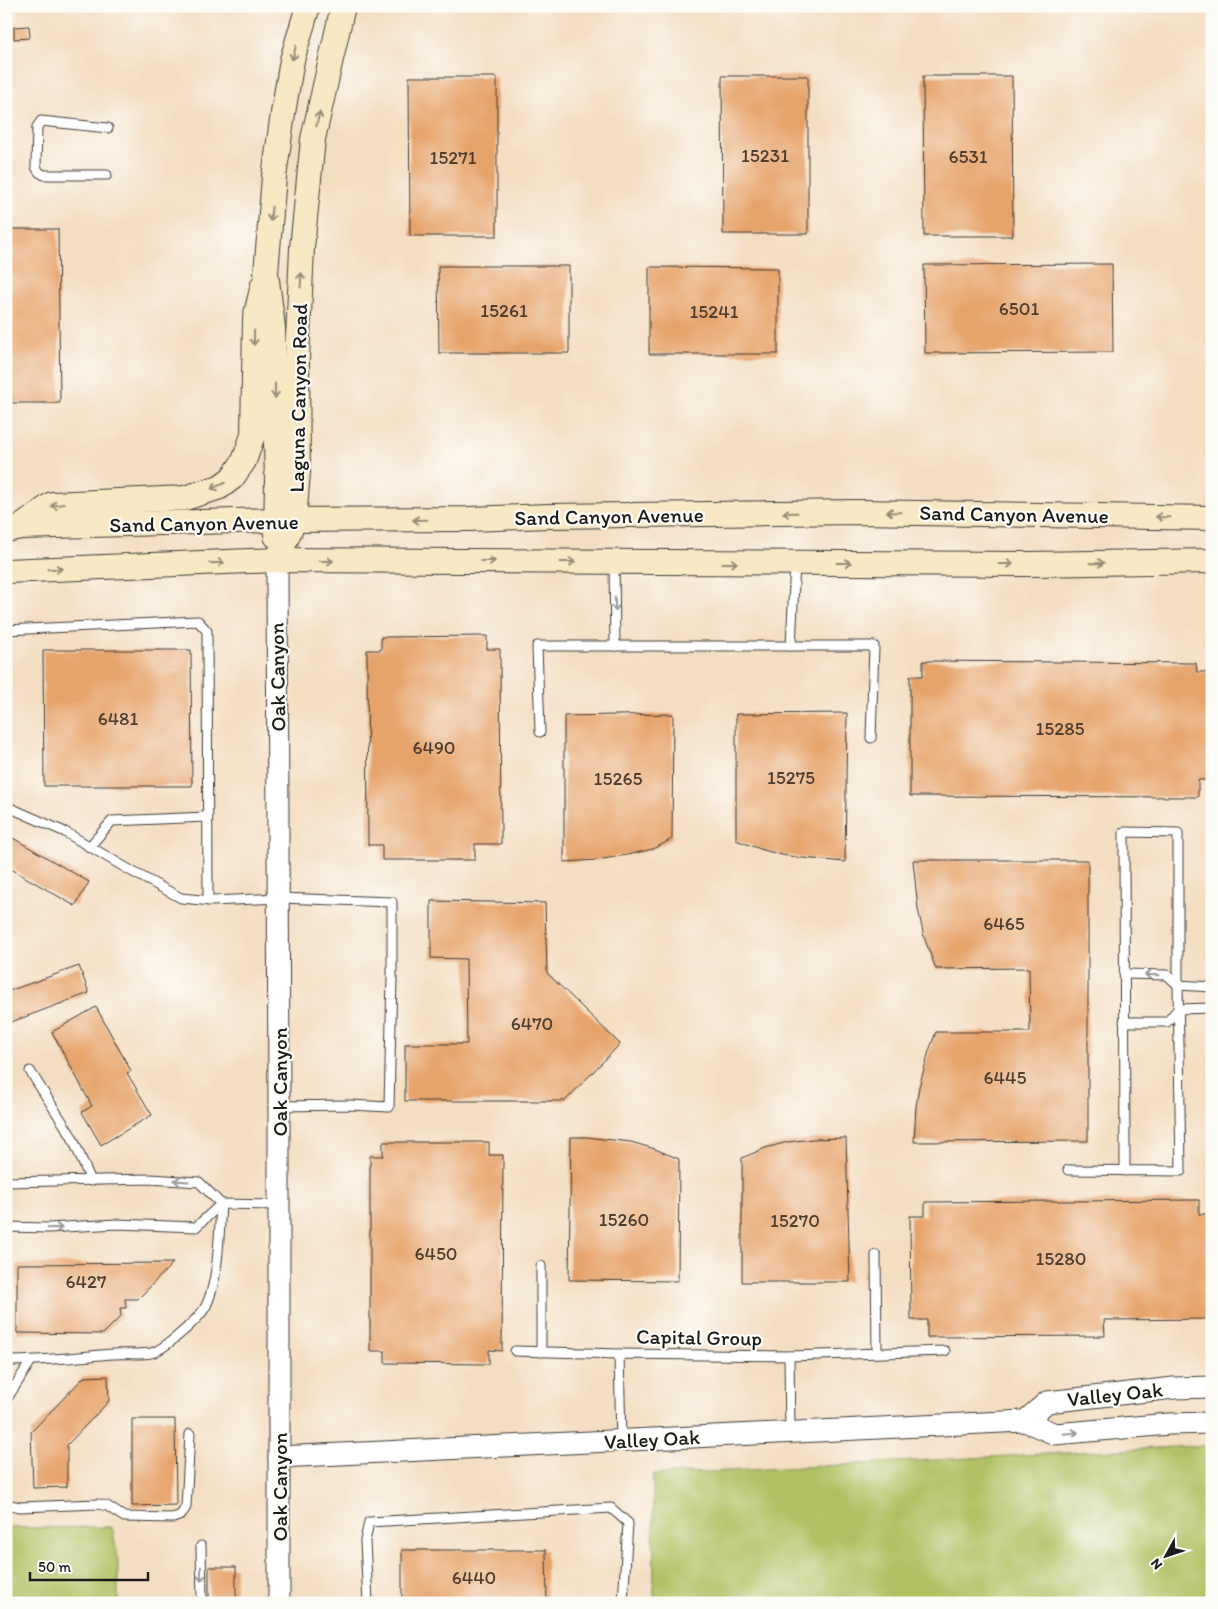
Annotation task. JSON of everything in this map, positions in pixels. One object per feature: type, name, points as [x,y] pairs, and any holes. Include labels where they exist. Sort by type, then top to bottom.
[{"type":"main road","name":"Laguna Canyon Road","points":[[284,521],[277,486],[273,327],[266,273],[274,177],[282,113],[292,60],[308,6]]},
{"type":"main road","name":"Laguna Canyon Road","points":[[277,560],[284,521],[298,473],[297,360],[302,248],[313,140],[343,6]]},
{"type":"main road","points":[[13,529],[52,504],[185,498],[220,487],[232,478],[244,461],[253,435],[255,318],[266,273]]},
{"type":"main road","name":"Sand Canyon Avenue","points":[[13,529],[284,521],[858,512],[1212,518]]},
{"type":"main road","name":"Sand Canyon Avenue","points":[[6,571],[277,560],[1040,564],[1212,561]]},
{"type":"street","name":"Oak Canyon","points":[[277,560],[279,1603]]},
{"type":"street","name":"Valley Oak","points":[[1025,1421],[1047,1402],[1174,1388],[1212,1387]]},
{"type":"street","name":"Valley Oak","points":[[279,1457],[1025,1421],[1055,1434],[1169,1424],[1212,1423]]},
{"type":"lane","points":[[107,175],[44,175],[36,167],[37,127],[41,121],[108,128]]},
{"type":"lane","points":[[614,562],[615,646]]},
{"type":"lane","points":[[791,646],[795,563]]},
{"type":"lane","points":[[6,630],[198,621],[207,631],[208,900]]},
{"type":"lane","points":[[540,732],[537,646],[874,646],[871,738]]},
{"type":"lane","points":[[6,806],[65,832],[181,898],[208,900],[279,898],[392,902],[389,1106],[279,1106]]},
{"type":"lane","points":[[89,846],[112,821],[207,817]]},
{"type":"lane","points":[[1068,1170],[1125,1171],[1181,1171],[1178,1009],[1178,833],[1124,832],[1125,1171]]},
{"type":"lane","points":[[1124,974],[1167,975],[1178,985],[1212,987]]},
{"type":"lane","points":[[1124,1022],[1167,1022],[1178,1009],[1212,1008]]},
{"type":"lane","points":[[30,1070],[72,1137],[91,1181]]},
{"type":"lane","points":[[6,1182],[150,1179],[199,1182],[220,1204],[215,1273],[206,1306],[189,1326],[153,1353],[6,1361]]},
{"type":"lane","points":[[6,1227],[48,1228],[117,1224],[196,1227],[220,1204],[279,1204]]},
{"type":"lane","points":[[876,1256],[877,1353]]},
{"type":"lane","points":[[541,1266],[541,1352]]},
{"type":"lane","points":[[515,1351],[619,1354]]},
{"type":"lane","points":[[789,1356],[945,1351]]},
{"type":"lane","name":"Capital Group","points":[[622,1440],[619,1354],[789,1356],[790,1432]]},
{"type":"lane","points":[[6,1400],[31,1361]]},
{"type":"lane","points":[[6,1503],[20,1507],[98,1504],[107,1506],[124,1517],[173,1518],[182,1515],[186,1508],[190,1434]]},
{"type":"lane","points":[[368,1603],[366,1541],[369,1522],[611,1508],[628,1523],[623,1603]]},
{"type":"lane","points":[[201,1546],[202,1603]]},
{"type":"green space","points":[[1212,1445],[1212,1603],[654,1603],[653,1475]]},
{"type":"green space","points":[[112,1527],[118,1558],[118,1603],[6,1603],[6,1528]]},
{"type":"building","points":[[29,26],[30,38],[14,39],[14,27]]},
{"type":"building","points":[[722,76],[808,76],[808,234],[723,234]]},
{"type":"building","points":[[923,76],[1012,76],[1013,236],[924,236]]},
{"type":"building","points":[[409,77],[497,77],[497,236],[410,236]]},
{"type":"building","points":[[6,229],[58,229],[60,403],[6,403]]},
{"type":"building","points":[[1112,264],[1113,352],[925,353],[924,265]]},
{"type":"building","points":[[438,266],[569,266],[569,353],[439,353]]},
{"type":"building","points":[[649,267],[778,268],[778,354],[649,354]]},
{"type":"building","points":[[487,636],[487,649],[500,649],[501,844],[475,844],[475,860],[382,860],[382,845],[368,845],[367,650],[381,650],[381,637]]},
{"type":"building","points":[[43,650],[191,650],[192,786],[44,786]]},
{"type":"building","points":[[923,661],[1196,663],[1197,672],[1210,672],[1210,780],[1198,780],[1198,797],[910,796],[910,676],[923,676]]},
{"type":"building","points":[[847,713],[845,862],[782,855],[736,840],[736,714]]},
{"type":"building","points":[[673,714],[672,839],[653,849],[627,855],[597,860],[564,862],[564,716]]},
{"type":"building","points":[[6,834],[89,882],[75,906],[6,866]]},
{"type":"building","points":[[913,860],[1088,860],[1088,1141],[914,1142],[919,1087],[936,1032],[1030,1032],[1029,968],[936,969],[924,937],[918,909]]},
{"type":"building","points":[[431,901],[545,903],[547,973],[620,1044],[565,1101],[405,1101],[405,1044],[467,1044],[466,959],[431,958]]},
{"type":"building","points":[[79,966],[89,993],[6,1024],[6,992]]},
{"type":"building","points":[[96,1007],[131,1071],[127,1073],[152,1115],[101,1145],[82,1112],[92,1106],[52,1032]]},
{"type":"building","points":[[571,1137],[631,1142],[679,1159],[678,1281],[569,1280]]},
{"type":"building","points":[[846,1138],[850,1282],[742,1282],[742,1158],[765,1148],[788,1142]]},
{"type":"building","points":[[383,1142],[489,1142],[489,1155],[503,1155],[502,1351],[489,1350],[489,1364],[385,1363],[385,1351],[370,1351],[370,1156],[383,1156]]},
{"type":"building","points":[[1199,1200],[1199,1214],[1211,1214],[1212,1319],[1104,1320],[1105,1336],[927,1337],[927,1320],[911,1320],[910,1216],[925,1216],[925,1202]]},
{"type":"building","points":[[173,1263],[138,1299],[125,1299],[126,1308],[120,1308],[121,1316],[103,1334],[17,1333],[17,1264]]},
{"type":"building","points":[[108,1376],[109,1401],[67,1445],[67,1487],[33,1488],[31,1432],[84,1377]]},
{"type":"building","points":[[132,1419],[175,1419],[176,1505],[132,1506]]},
{"type":"building","points":[[402,1550],[546,1550],[547,1603],[402,1603]]},
{"type":"building","points":[[209,1567],[236,1567],[236,1603],[209,1603]]}]
